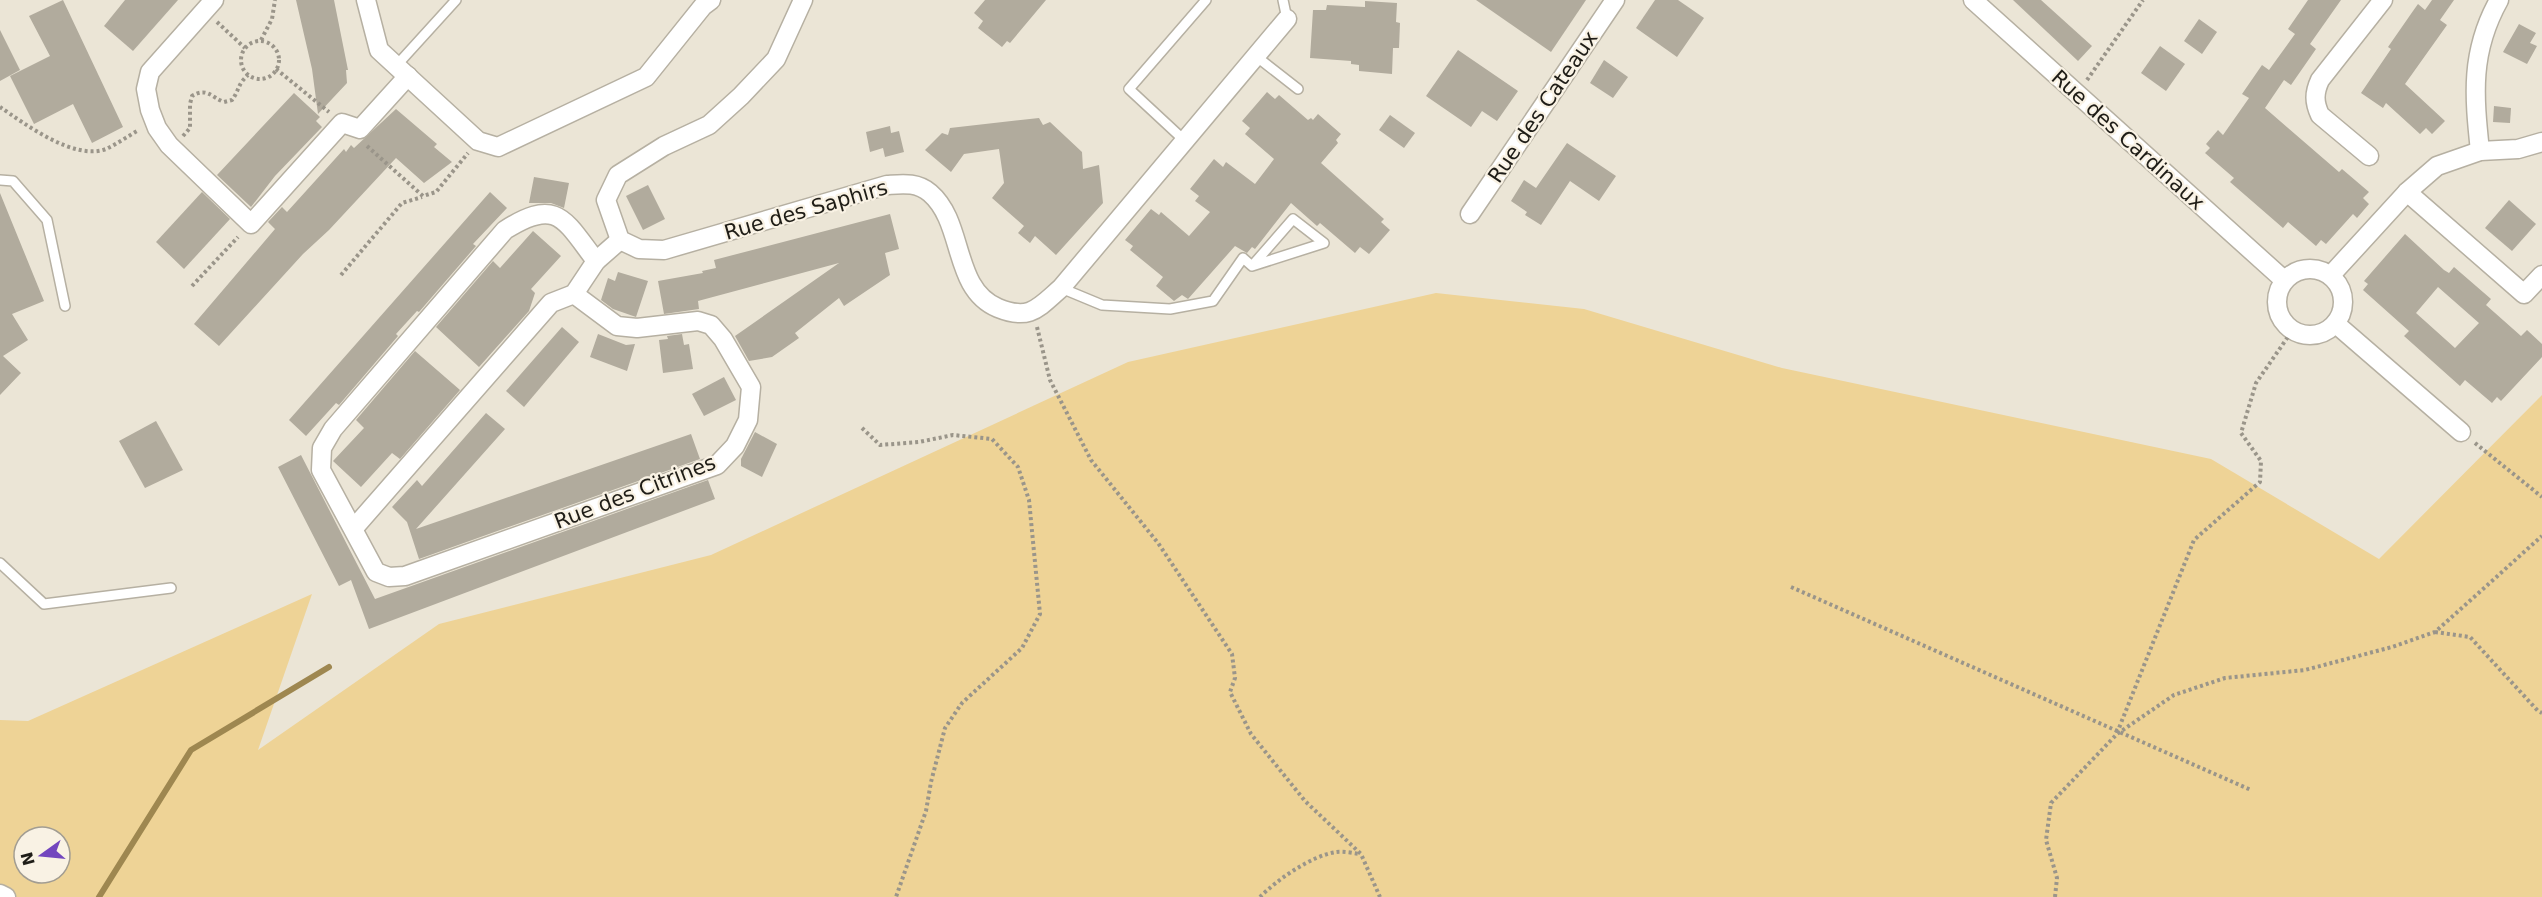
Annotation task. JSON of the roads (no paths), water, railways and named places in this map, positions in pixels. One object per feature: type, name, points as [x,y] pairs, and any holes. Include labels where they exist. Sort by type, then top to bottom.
[{"type":"street","points":[[366,0],[379,51],[478,141],[498,147],[646,77],[703,6],[711,0]]},
{"type":"street","name":"Rue des Cateaux","points":[[1470,214],[1615,0]]},
{"type":"street","name":"Rue des Cardinaux","points":[[1973,0],[2284,280]]},
{"type":"street","points":[[2369,156],[2320,115],[2316,106],[2316,90],[2320,80],[2383,0]]},
{"type":"street","points":[[354,528],[551,303],[574,294],[596,261],[620,240],[606,200],[618,175],[664,146],[709,125],[741,96],[776,59],[801,1]]},
{"type":"street","points":[[2480,151],[2474,78],[2493,2]]},
{"type":"street","points":[[209,5],[150,72],[146,90],[156,128],[172,148],[251,224],[342,123],[360,129],[402,71]]},
{"type":"street","points":[[1061,288],[1287,19]]},
{"type":"street","points":[[2331,275],[2407,192],[2437,166],[2480,151],[2518,149],[2542,142]]},
{"type":"street","name":"Rue des Saphirs","points":[[620,240],[639,249],[664,250],[887,185],[913,183],[930,193],[945,211],[969,280],[984,302],[1011,313],[1034,312],[1061,288]]},
{"type":"street","points":[[2407,192],[2524,294],[2542,274]]},
{"type":"street","name":"Rue des Citrines","points":[[574,294],[617,326],[637,328],[698,321],[711,325],[723,339],[751,387],[748,420],[735,446],[717,465],[405,576],[389,577],[376,572],[321,470],[322,448],[333,429],[505,230],[527,216],[544,213],[561,219],[596,261]]},
{"type":"street","points":[[2306,268],[2318,269],[2331,275],[2340,287],[2344,308],[2336,324],[2320,334],[2303,335],[2292,331],[2281,320],[2276,306],[2278,290],[2284,280],[2293,272],[2306,268]]},
{"type":"street","points":[[2336,324],[2461,432]]},
{"type":"street","points":[[0,894],[6,897]]},
{"type":"lane","points":[[402,71],[456,0]]},
{"type":"lane","points":[[1185,141],[1129,89],[1206,0]]},
{"type":"lane","points":[[1287,19],[1283,0],[1289,0]]},
{"type":"lane","points":[[1257,57],[1298,89]]},
{"type":"lane","points":[[0,180],[13,181],[48,220],[65,306]]},
{"type":"lane","points":[[1293,219],[1324,243],[1283,256],[1252,266],[1293,219]]},
{"type":"lane","points":[[1061,288],[1102,305],[1170,309],[1213,301],[1243,258],[1252,266]]},
{"type":"lane","points":[[0,563],[44,604],[171,588]]},
{"type":"waterway","points":[[99,897],[191,750],[329,667]]}]
